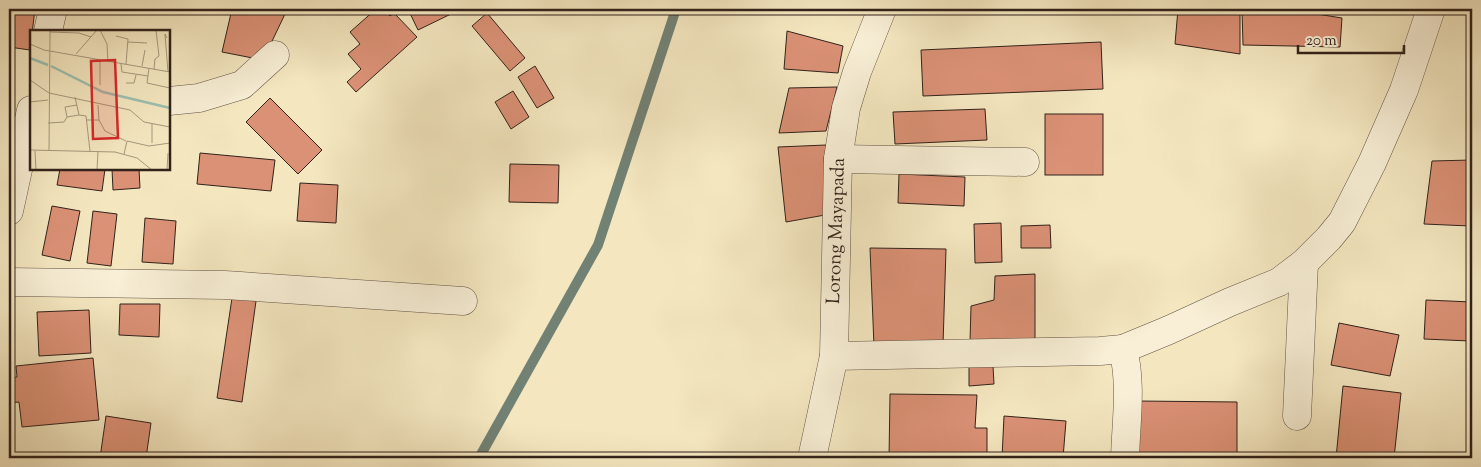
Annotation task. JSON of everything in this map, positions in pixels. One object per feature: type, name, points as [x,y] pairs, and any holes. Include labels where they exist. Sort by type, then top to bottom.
[{"type":"street","points":[[48,30],[53,9]]},
{"type":"street","name":"Lorong Mayapada","points":[[812,458],[834,356],[838,159],[846,108],[851,90],[882,9]]},
{"type":"street","points":[[834,356],[1123,349],[1279,282],[1304,263],[1342,222],[1358,192],[1404,90],[1431,9]]},
{"type":"street","points":[[170,101],[198,98],[242,85],[275,56]]},
{"type":"street","points":[[9,211],[16,141],[30,112]]},
{"type":"street","points":[[838,159],[1025,162]]},
{"type":"street","points":[[1297,416],[1304,263]]},
{"type":"street","points":[[9,282],[225,285],[463,301]]},
{"type":"street","points":[[1123,349],[1128,381],[1125,458]]},
{"type":"building","points":[[9,9],[35,9],[32,30],[30,30],[30,50],[9,47]]},
{"type":"building","points":[[232,9],[285,14],[263,60],[222,52]]},
{"type":"building","points":[[376,9],[383,9],[390,16],[394,13],[417,37],[356,92],[347,82],[361,69],[348,54],[360,44],[350,32]]},
{"type":"building","points":[[408,9],[451,9],[453,13],[418,30]]},
{"type":"building","points":[[1178,9],[1240,9],[1240,54],[1175,44]]},
{"type":"building","points":[[1242,9],[1292,9],[1342,18],[1340,47],[1243,45]]},
{"type":"building","points":[[487,13],[525,58],[510,71],[472,26]]},
{"type":"building","points":[[787,31],[843,46],[838,73],[784,69]]},
{"type":"building","points":[[1101,42],[1103,89],[923,96],[921,50]]},
{"type":"building","points":[[535,66],[554,98],[537,108],[518,77]]},
{"type":"building","points":[[837,87],[826,131],[779,133],[789,88]]},
{"type":"building","points":[[513,91],[529,117],[511,129],[495,102]]},
{"type":"building","points":[[270,98],[322,150],[298,174],[246,122]]},
{"type":"building","points":[[985,109],[987,140],[895,144],[893,112]]},
{"type":"building","points":[[1045,114],[1103,114],[1103,175],[1045,175]]},
{"type":"building","points":[[826,145],[825,215],[786,222],[778,147]]},
{"type":"building","points":[[200,153],[275,160],[271,191],[197,184]]},
{"type":"building","points":[[1472,160],[1470,226],[1424,224],[1432,161]]},
{"type":"building","points":[[510,164],[559,165],[558,203],[509,202]]},
{"type":"building","points":[[60,170],[105,170],[102,191],[57,185]]},
{"type":"building","points":[[112,170],[139,170],[140,188],[113,190]]},
{"type":"building","points":[[899,174],[965,177],[964,206],[898,203]]},
{"type":"building","points":[[300,183],[338,185],[336,223],[297,221]]},
{"type":"building","points":[[52,206],[80,211],[70,261],[42,255]]},
{"type":"building","points":[[93,211],[117,214],[111,266],[87,263]]},
{"type":"building","points":[[145,218],[176,221],[173,264],[142,262]]},
{"type":"building","points":[[1001,223],[1002,262],[975,263],[974,224]]},
{"type":"building","points":[[1050,225],[1051,248],[1021,248],[1021,226]]},
{"type":"building","points":[[870,248],[946,249],[943,345],[874,346]]},
{"type":"building","points":[[1035,274],[1035,339],[970,342],[971,306],[994,300],[995,276]]},
{"type":"building","points":[[232,298],[256,301],[242,402],[217,398]]},
{"type":"building","points":[[1426,300],[1472,302],[1470,341],[1424,339]]},
{"type":"building","points":[[120,304],[160,304],[159,337],[119,335]]},
{"type":"building","points":[[89,310],[91,353],[39,356],[37,312]]},
{"type":"building","points":[[1339,323],[1399,335],[1390,376],[1331,365]]},
{"type":"building","points":[[93,358],[99,420],[22,427],[19,402],[9,403],[9,378],[17,377],[16,366]]},
{"type":"building","points":[[969,365],[993,366],[994,384],[969,386]]},
{"type":"building","points":[[1343,386],[1401,393],[1394,458],[1336,458]]},
{"type":"building","points":[[890,394],[977,395],[975,428],[987,428],[987,458],[889,458]]},
{"type":"building","points":[[1138,401],[1237,402],[1237,458],[1138,458]]},
{"type":"building","points":[[106,416],[151,423],[146,458],[100,458]]},
{"type":"building","points":[[1004,416],[1066,421],[1063,458],[1002,458]]},
{"type":"waterway","points":[[479,458],[598,245],[676,9]]}]
